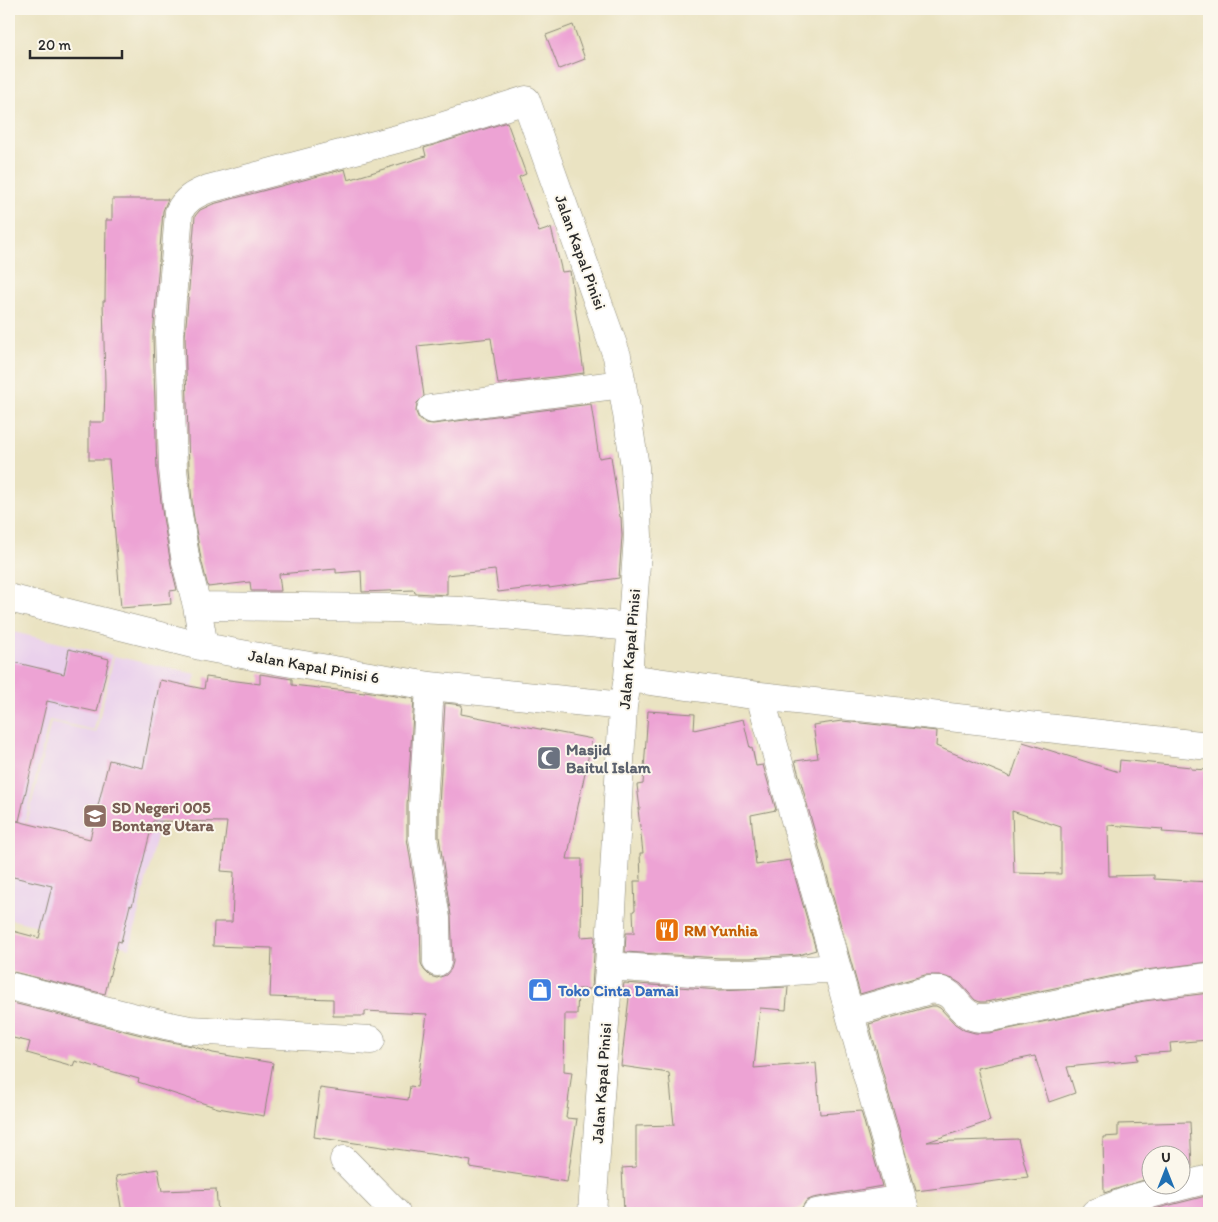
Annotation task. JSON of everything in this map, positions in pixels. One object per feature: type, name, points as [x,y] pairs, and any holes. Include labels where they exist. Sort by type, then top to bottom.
[{"type":"street","name":"Jalan Kapal Pinisi","points":[[197,606],[186,562],[173,469],[169,337],[179,212],[184,202],[195,194],[208,189],[431,130],[526,100],[617,356],[635,467],[638,536],[628,678],[623,706],[610,966],[592,1213]]},
{"type":"street","points":[[431,409],[622,384]]},
{"type":"street","name":"Jalan Kapal Pinisi 6","points":[[9,598],[204,647],[430,686],[623,706]]},
{"type":"street","points":[[204,647],[197,606],[393,608],[461,611],[632,627]]},
{"type":"street","points":[[628,678],[760,696],[1209,746]]},
{"type":"street","points":[[430,686],[423,838],[436,918],[437,962]]},
{"type":"street","points":[[760,696],[904,1206],[816,1213]]},
{"type":"street","points":[[610,966],[719,974],[752,974],[836,968]]},
{"type":"street","points":[[850,1013],[929,990],[938,990],[946,992],[971,1016],[980,1018],[992,1017],[1141,986],[1209,976]]},
{"type":"street","points":[[9,986],[190,1030],[371,1040]]},
{"type":"street","points":[[344,1160],[396,1213]]},
{"type":"street","points":[[1095,1213],[1135,1198],[1209,1179]]},
{"type":"shaded area","points":[[9,631],[112,655],[94,730],[49,720],[9,893]]},
{"type":"shaded area","name":"SD Negeri 005 Bontang Utara","points":[[114,656],[196,674],[130,948],[9,919],[9,899],[51,722],[96,732]]},
{"type":"building","points":[[573,25],[585,59],[559,69],[546,35]]},
{"type":"building","points":[[507,122],[526,174],[519,177],[539,232],[551,228],[562,272],[570,271],[584,373],[498,384],[491,338],[417,346],[424,396],[417,403],[416,412],[419,419],[425,423],[433,424],[591,404],[599,458],[611,456],[621,517],[622,536],[619,578],[549,588],[549,586],[498,592],[495,570],[447,575],[447,595],[415,593],[414,590],[362,592],[361,571],[336,573],[336,569],[279,574],[281,591],[251,591],[250,582],[208,587],[193,512],[189,468],[185,337],[195,216],[200,210],[213,204],[345,169],[348,180],[426,156],[424,148]]},
{"type":"building","points":[[112,199],[168,199],[163,211],[153,337],[157,471],[171,565],[177,590],[170,591],[171,604],[121,608],[109,460],[89,460],[89,422],[104,422],[103,301],[105,301],[106,220],[112,220]]},
{"type":"building","points":[[69,649],[109,659],[97,712],[47,701],[19,821],[17,821],[90,839],[109,760],[143,768],[160,680],[204,689],[206,677],[260,684],[260,674],[292,679],[292,685],[365,693],[365,691],[414,699],[407,805],[407,838],[420,919],[421,963],[424,970],[430,976],[437,978],[446,975],[451,969],[453,962],[451,916],[439,837],[445,703],[462,705],[461,714],[592,739],[567,859],[582,859],[581,937],[595,936],[592,989],[578,989],[577,1014],[565,1014],[564,1071],[572,1072],[566,1118],[577,1119],[567,1182],[470,1167],[471,1161],[314,1137],[320,1088],[408,1100],[410,1086],[417,1087],[427,1014],[365,1011],[365,1016],[333,1016],[333,999],[270,997],[272,948],[213,946],[214,922],[232,922],[234,872],[221,871],[227,822],[153,821],[132,906],[130,905],[121,942],[118,941],[105,994],[9,971],[9,930],[39,938],[52,886],[9,876],[9,661],[64,674]]},
{"type":"building","points":[[648,711],[695,714],[694,730],[743,719],[756,766],[763,765],[776,810],[751,815],[756,865],[790,860],[816,950],[799,955],[750,958],[625,952],[626,933],[634,933],[634,881],[641,881],[640,853],[643,853],[637,785],[643,784]]},
{"type":"building","points":[[842,721],[937,731],[936,746],[1011,777],[1023,742],[1119,772],[1120,760],[1209,770],[1209,835],[1162,832],[1163,829],[1108,825],[1109,876],[1154,875],[1154,879],[1209,882],[1209,962],[1138,971],[986,1002],[975,1000],[961,984],[953,979],[939,975],[925,975],[860,994],[795,761],[818,758],[813,725]],"holes":[[[1012,811],[1061,827],[1061,874],[1014,873]]]},
{"type":"building","points":[[624,983],[719,990],[788,987],[786,1010],[760,1008],[754,1068],[816,1063],[820,1114],[861,1111],[882,1186],[813,1198],[806,1201],[801,1209],[767,1213],[624,1213],[622,1168],[636,1167],[636,1126],[674,1125],[669,1073],[621,1066],[630,989],[623,989]]},
{"type":"building","points":[[1209,993],[1209,1040],[1170,1043],[1171,1052],[1137,1054],[1138,1060],[1067,1067],[1075,1093],[1049,1102],[1035,1056],[977,1068],[990,1121],[927,1142],[1018,1139],[1028,1177],[916,1191],[869,1024],[936,1006],[964,1030],[975,1033],[989,1033],[1144,1001]]},
{"type":"building","points":[[9,1002],[192,1046],[213,1053],[273,1063],[264,1116],[218,1108],[138,1082],[139,1079],[75,1061],[73,1066],[27,1053],[30,1042],[9,1037]]},
{"type":"building","points":[[1190,1122],[1192,1167],[1190,1168],[1190,1144],[1140,1144],[1140,1181],[1104,1193],[1103,1137],[1118,1136],[1118,1124]]},
{"type":"building","points":[[158,1169],[162,1191],[216,1189],[218,1213],[122,1213],[116,1176]]},
{"type":"building","points":[[1206,1196],[1209,1213],[1139,1213]]},
{"type":"place","name":"Masjid Baitul Islam","points":[[549,758]]},
{"type":"place","name":"SD Negeri 005 Bontang Utara","points":[[95,816]]},
{"type":"place","name":"RM Yunhia","points":[[667,930]]},
{"type":"place","name":"Toko Cinta Damai","points":[[540,990]]}]
